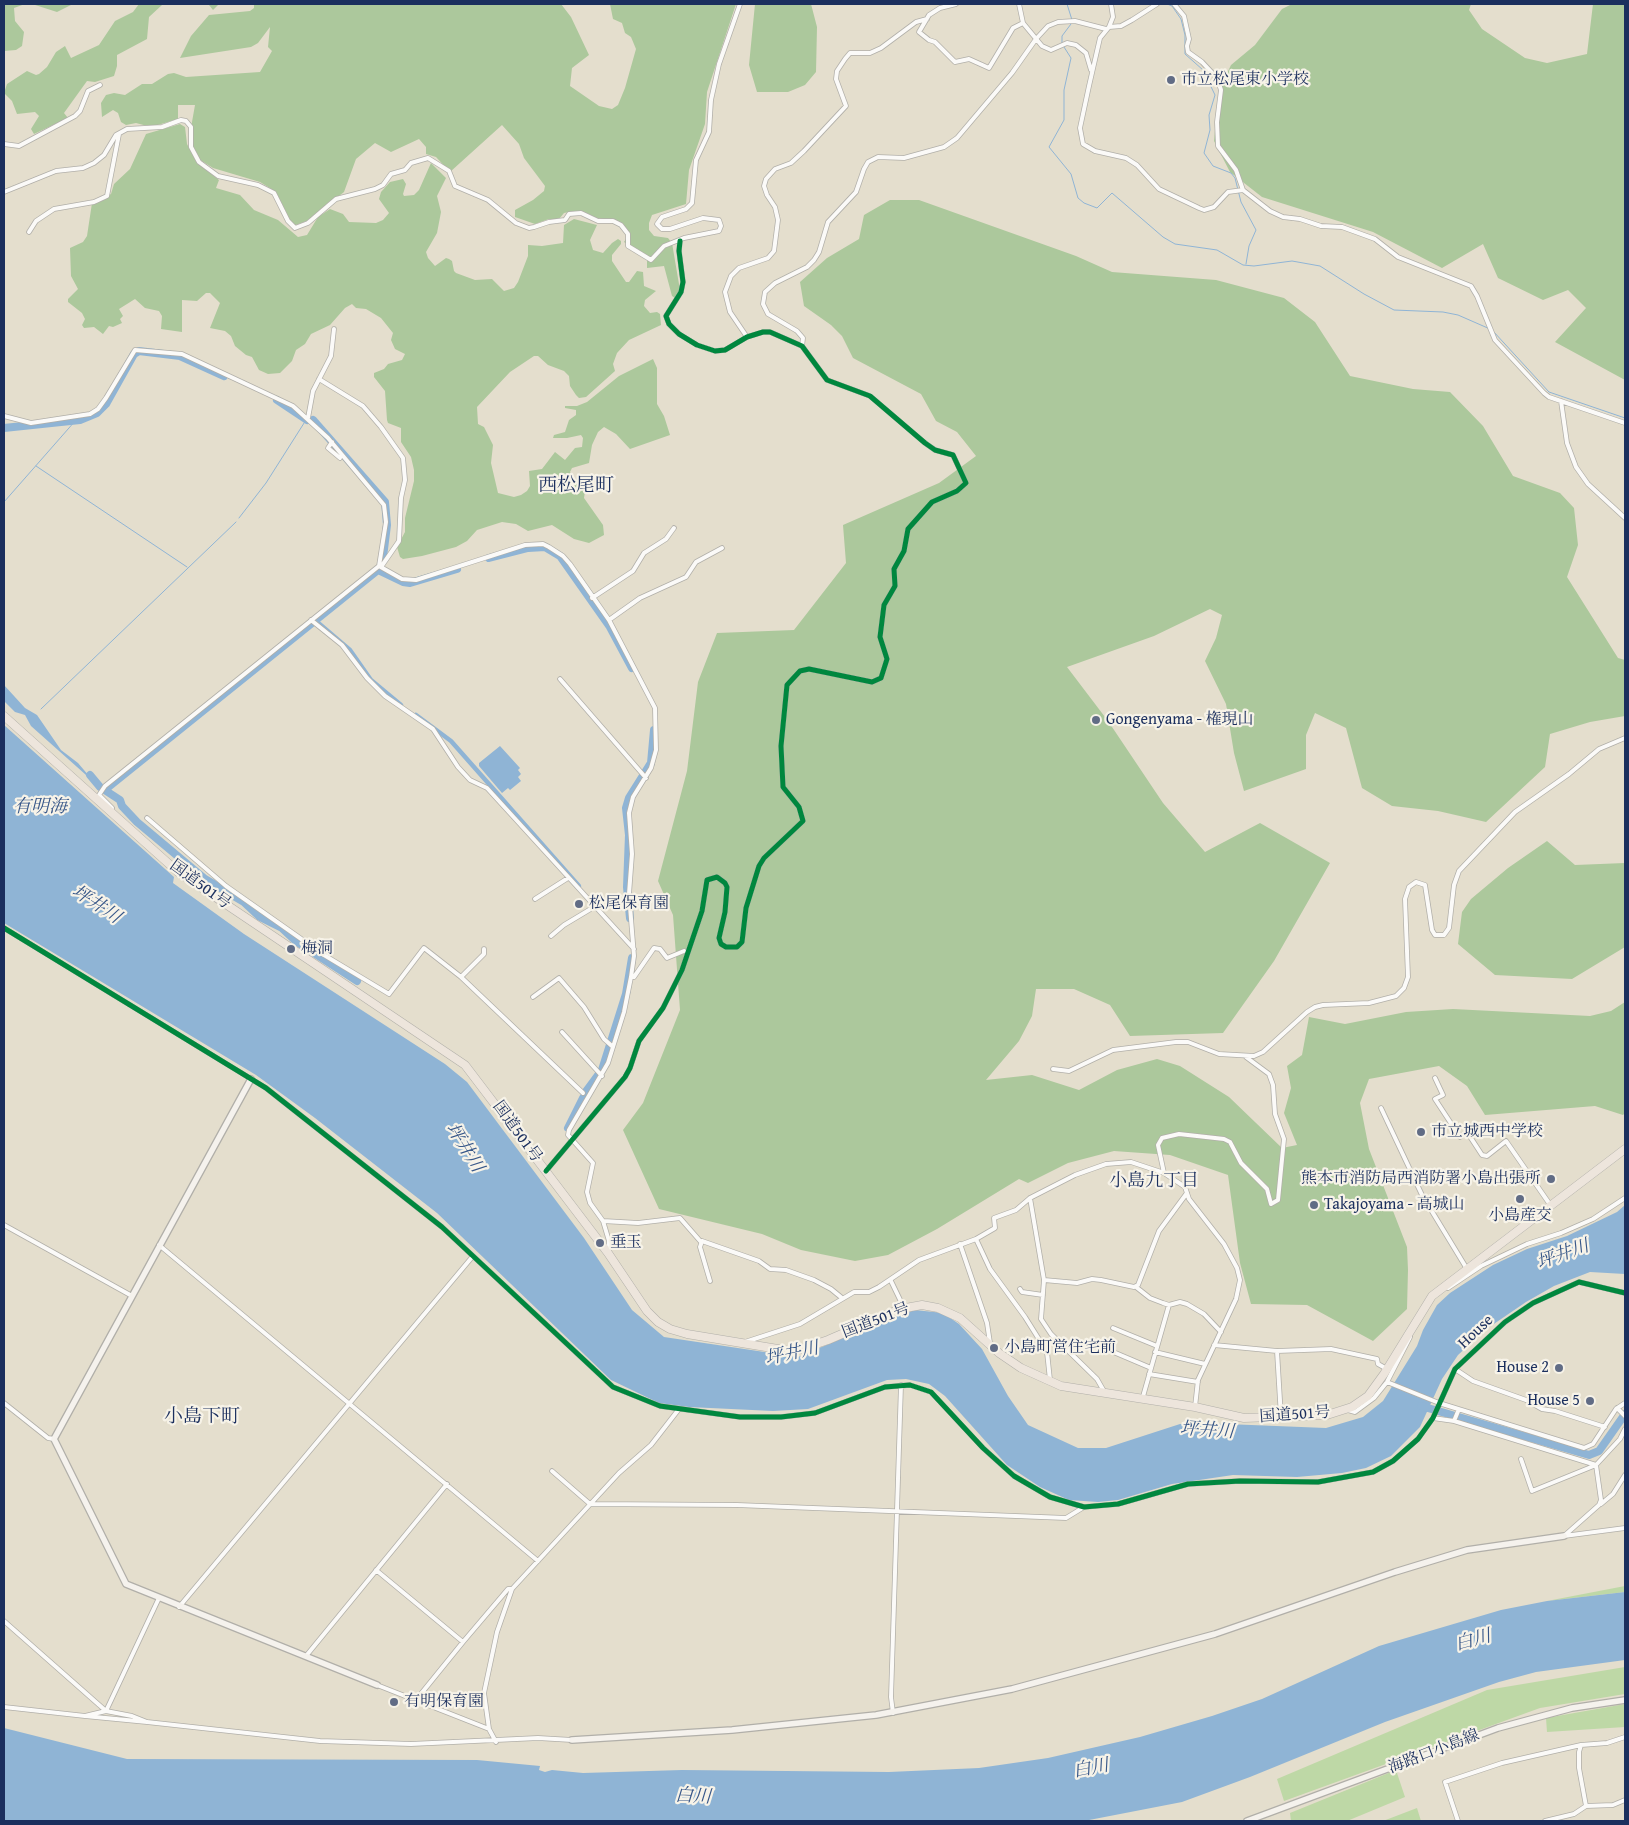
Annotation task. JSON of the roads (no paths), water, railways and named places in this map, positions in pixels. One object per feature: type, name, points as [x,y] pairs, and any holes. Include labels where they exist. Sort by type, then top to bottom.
[{"type":"highway","name":"国道501号","points":[[4,716],[113,816],[178,872],[465,1065],[608,1253],[632,1292],[658,1322],[670,1329],[687,1334],[790,1351],[802,1349],[904,1308],[922,1305],[950,1312],[960,1318],[990,1345],[1021,1368],[1050,1382],[1106,1395],[1195,1407],[1244,1418],[1312,1417],[1347,1409],[1368,1396],[1432,1296],[1624,1152]]},
{"type":"street","points":[[4,192],[56,171],[83,168],[94,163],[104,155],[116,135],[131,127],[162,127],[181,120],[186,121],[191,126],[191,147],[199,162],[218,176],[258,185],[274,194],[288,221],[295,228],[308,223],[336,199],[375,189],[383,185],[391,174],[405,170],[411,163],[428,158],[443,166],[457,188],[482,197],[516,223],[529,228],[548,222],[565,220],[573,213],[581,213],[598,221],[613,222],[621,225],[628,234],[628,246],[651,260],[659,249],[680,242],[684,238],[719,231],[721,226],[718,220],[704,218],[670,228],[662,229],[657,224],[662,217],[686,209],[692,203],[696,160],[709,132],[711,100],[719,64],[740,4]]},
{"type":"street","points":[[747,337],[730,312],[726,292],[731,276],[739,268],[768,258],[774,251],[778,220],[775,207],[767,195],[764,186],[766,179],[774,169],[791,163],[846,106],[836,79],[837,71],[850,53],[870,53],[881,48],[916,22],[926,19],[940,8],[956,4]]},
{"type":"street","points":[[1019,4],[1023,23],[1046,49],[1054,49],[1070,43],[1082,48],[1089,58],[1092,72]]},
{"type":"street","points":[[1111,4],[1112,17],[1108,28],[1100,38],[1092,72],[1080,128],[1081,140],[1086,147],[1095,151],[1126,158],[1137,165],[1159,189],[1204,210],[1214,206],[1228,192],[1243,190]]},
{"type":"street","points":[[802,346],[803,338],[797,331],[768,314],[763,304],[765,292],[776,283],[807,267],[814,260],[819,252],[828,222],[856,192],[868,162],[878,157],[904,158],[944,147],[957,138],[1012,73],[1036,39],[1048,26],[1075,21],[1108,28],[1126,23],[1157,4]]},
{"type":"street","points":[[1174,4],[1184,16],[1189,39],[1188,52],[1202,62],[1217,78],[1221,90],[1217,122],[1218,146],[1236,170],[1243,190],[1270,211],[1283,217],[1300,219],[1321,226],[1342,227],[1375,239],[1398,257],[1471,286],[1495,340],[1544,393],[1625,423]]},
{"type":"street","points":[[926,19],[920,32],[929,40],[935,42],[956,62],[969,59],[989,68],[1013,28],[1023,23]]},
{"type":"street","points":[[4,144],[19,146],[74,116],[80,111],[88,92],[100,85]]},
{"type":"street","points":[[30,232],[36,222],[54,209],[94,202],[107,196],[119,134]]},
{"type":"street","points":[[546,1171],[625,1078],[639,1041],[663,1008],[682,970],[702,911],[707,880],[717,877],[725,883],[727,888],[725,912],[719,938],[721,944],[726,947],[737,947],[742,942],[746,908],[759,866],[764,858],[797,829],[803,821],[803,814],[799,806],[783,787],[781,746],[787,685],[800,671],[809,669],[872,682],[881,678],[887,659],[880,637],[884,605],[895,586],[894,569],[904,552],[908,529],[932,502],[957,491],[966,483],[953,455],[936,450],[925,443],[870,396],[827,380],[802,346],[770,332],[747,337],[725,350],[715,351],[691,341],[669,324],[666,316],[681,292],[683,282],[679,251],[680,242]]},
{"type":"street","points":[[308,418],[313,391],[331,356],[334,328]]},
{"type":"street","points":[[4,416],[31,423],[90,414],[98,409],[106,398],[135,350],[178,353],[194,359],[277,397],[308,418],[332,442],[384,504],[386,522],[380,567]]},
{"type":"street","points":[[113,816],[115,811],[101,797],[100,791],[105,786],[380,567],[399,541],[401,498],[405,480],[403,458],[382,427],[362,406],[319,379]]},
{"type":"street","points":[[1561,400],[1567,443],[1576,467],[1588,484],[1625,518]]},
{"type":"street","points":[[332,442],[328,448],[340,458]]},
{"type":"street","points":[[592,598],[633,571],[644,553],[666,539],[674,528]]},
{"type":"street","points":[[380,567],[402,579],[416,580],[525,545],[543,544],[563,556],[608,620],[655,708],[656,750],[645,777],[633,797],[629,813],[632,854],[629,894],[634,949],[631,977],[611,1046],[568,1135],[572,1142],[593,1163],[587,1192],[590,1203],[603,1221],[609,1241],[608,1253]]},
{"type":"street","points":[[608,620],[640,598],[686,577],[696,562],[722,548]]},
{"type":"street","points":[[313,621],[349,652],[367,678],[385,696],[433,729],[458,767],[470,780],[487,788],[634,949]]},
{"type":"street","points":[[560,679],[645,777]]},
{"type":"street","points":[[1053,1068],[1069,1071],[1113,1050],[1176,1042],[1188,1042],[1219,1054],[1246,1057],[1264,1052],[1303,1015],[1315,1007],[1323,1004],[1369,1003],[1396,996],[1404,988],[1408,977],[1405,899],[1409,887],[1416,882],[1425,885],[1432,930],[1435,935],[1444,935],[1449,928],[1454,886],[1459,871],[1515,812],[1599,750],[1625,738]]},
{"type":"street","points":[[147,818],[226,886],[278,923],[284,924],[290,931],[389,994],[424,948],[462,976],[583,1093]]},
{"type":"street","points":[[535,899],[568,878]]},
{"type":"street","points":[[551,936],[564,925],[594,907]]},
{"type":"street","points":[[4,928],[266,1088],[409,1200],[473,1256],[614,1387],[660,1406],[740,1417],[805,1415],[867,1392],[910,1384],[932,1392],[983,1448],[1014,1476],[1050,1497],[1084,1506],[1118,1504],[1188,1484],[1240,1481],[1318,1482],[1373,1472],[1407,1451],[1433,1417],[1455,1369],[1473,1381],[1526,1400],[1542,1409],[1555,1410],[1605,1427]]},
{"type":"street","points":[[631,977],[634,977],[654,948],[660,949],[667,958],[684,951]]},
{"type":"street","points":[[462,976],[484,954],[484,949]]},
{"type":"street","points":[[533,997],[559,978],[584,1007],[611,1046]]},
{"type":"street","points":[[562,1032],[599,1074]]},
{"type":"street","points":[[1164,1173],[1158,1145],[1162,1138],[1179,1134],[1224,1139],[1230,1142],[1241,1163],[1266,1189],[1271,1204],[1278,1200],[1284,1139],[1275,1114],[1273,1085],[1269,1074],[1246,1057]]},
{"type":"street","points":[[1435,1078],[1443,1095],[1435,1099],[1460,1138],[1467,1132],[1482,1155],[1487,1156],[1506,1141],[1551,1206]]},
{"type":"street","points":[[54,1439],[251,1079]]},
{"type":"street","points":[[1381,1108],[1422,1195],[1467,1269]]},
{"type":"street","points":[[743,1343],[800,1324],[854,1292],[869,1292],[891,1281],[919,1260],[976,1239],[995,1228],[994,1218],[1016,1210],[1030,1198],[1075,1175],[1106,1164],[1131,1162],[1164,1173],[1181,1184],[1220,1237],[1237,1268],[1240,1280],[1236,1299],[1198,1382],[1195,1407]]},
{"type":"street","points":[[1187,1192],[1159,1231],[1136,1286],[1138,1291],[1150,1298],[1169,1305],[1180,1302],[1187,1304],[1204,1314],[1221,1332]]},
{"type":"street","points":[[1030,1198],[1044,1280],[1042,1319],[1057,1340],[1097,1379],[1106,1395]]},
{"type":"street","points":[[1347,1409],[1353,1412],[1362,1408],[1388,1383],[1407,1345],[1411,1330],[1417,1326],[1438,1296],[1474,1270],[1527,1244],[1561,1233],[1593,1219],[1625,1198]]},
{"type":"street","points":[[603,1221],[638,1223],[680,1218],[701,1242],[706,1242],[759,1261],[770,1269],[786,1270],[814,1280],[831,1289],[842,1298]]},
{"type":"street","points":[[4,1225],[132,1296]]},
{"type":"street","points":[[976,1239],[990,1269],[1025,1317],[1046,1352],[1050,1382]]},
{"type":"street","points":[[701,1242],[700,1247],[710,1281]]},
{"type":"street","points":[[960,1244],[986,1323],[990,1345]]},
{"type":"street","points":[[159,1245],[538,1561]]},
{"type":"street","points":[[179,1607],[473,1256]]},
{"type":"street","points":[[1044,1280],[1077,1283],[1101,1280],[1136,1286]]},
{"type":"street","points":[[891,1281],[904,1308]]},
{"type":"street","name":"House","points":[[1455,1369],[1505,1322],[1533,1303],[1563,1288],[1580,1282],[1590,1282],[1625,1293]]},
{"type":"street","points":[[1020,1289],[1022,1292],[1044,1295]]},
{"type":"street","points":[[1142,1400],[1169,1305]]},
{"type":"street","points":[[1113,1328],[1157,1346]]},
{"type":"street","points":[[1214,1344],[1277,1352],[1330,1349],[1377,1359],[1378,1364],[1387,1369]]},
{"type":"street","points":[[1110,1351],[1151,1368]]},
{"type":"street","points":[[1156,1352],[1205,1364]]},
{"type":"street","points":[[1277,1352],[1281,1418]]},
{"type":"street","points":[[1149,1374],[1198,1382]]},
{"type":"street","points":[[1388,1383],[1438,1404],[1584,1448],[1593,1444],[1617,1408],[1625,1403]]},
{"type":"street","points":[[893,1713],[891,1697],[901,1385]]},
{"type":"street","points":[[4,1403],[48,1438],[54,1439]]},
{"type":"street","points":[[1617,1408],[1625,1416]]},
{"type":"street","points":[[496,1742],[489,1729],[484,1693],[497,1632],[512,1589],[619,1473],[651,1445],[678,1409]]},
{"type":"street","points":[[1454,1421],[1459,1409]]},
{"type":"street","points":[[1433,1417],[1454,1421],[1596,1465]]},
{"type":"street","points":[[1521,1459],[1532,1492],[1596,1465],[1620,1439],[1625,1429]]},
{"type":"street","points":[[54,1439],[126,1584],[179,1607],[489,1729]]},
{"type":"street","points":[[1596,1465],[1601,1500],[1599,1505]]},
{"type":"street","points":[[552,1470],[590,1504],[737,1505],[897,1513],[1066,1518],[1084,1506]]},
{"type":"street","points":[[1564,1536],[1613,1494],[1625,1475]]},
{"type":"street","points":[[306,1656],[447,1484]]},
{"type":"street","points":[[4,1707],[320,1741],[410,1744],[496,1742],[538,1738],[572,1740],[732,1730],[893,1713],[1012,1689],[1215,1634],[1395,1572],[1467,1550],[1625,1528]]},
{"type":"street","points":[[376,1570],[463,1642]]},
{"type":"street","points":[[418,1700],[420,1694],[463,1642],[508,1589],[512,1589]]},
{"type":"street","points":[[106,1711],[159,1598]]},
{"type":"street","points":[[4,1621],[106,1711]]},
{"type":"street","name":"海路口小島線","points":[[1247,1821],[1498,1728],[1572,1708],[1625,1700]]},
{"type":"street","points":[[85,1716],[106,1711],[132,1716],[147,1722]]},
{"type":"street","points":[[1458,1821],[1445,1782],[1502,1762],[1581,1745],[1607,1743],[1625,1737]]},
{"type":"street","points":[[1581,1745],[1579,1768],[1586,1806]]},
{"type":"street","points":[[1545,1821],[1560,1819],[1574,1814],[1586,1806],[1613,1805],[1625,1800]]},
{"type":"water","points":[[4,685],[25,708],[37,715],[61,750],[78,763],[95,783],[31,726],[25,715],[15,712],[4,701]]},
{"type":"water","points":[[4,725],[174,877],[173,883],[244,934],[445,1064],[467,1082],[584,1238],[632,1310],[664,1337],[798,1357],[888,1319],[915,1310],[943,1313],[959,1324],[982,1349],[1008,1396],[1028,1425],[1078,1448],[1106,1448],[1180,1424],[1201,1423],[1326,1428],[1363,1417],[1383,1401],[1417,1346],[1423,1330],[1437,1305],[1450,1293],[1493,1265],[1527,1249],[1567,1236],[1617,1212],[1625,1205],[1625,1274],[1590,1272],[1554,1286],[1526,1302],[1485,1330],[1458,1355],[1442,1379],[1420,1427],[1391,1456],[1366,1468],[1342,1473],[1297,1477],[1233,1475],[1172,1484],[1118,1500],[1098,1502],[1069,1500],[1040,1487],[1007,1465],[945,1396],[929,1384],[906,1379],[887,1380],[808,1409],[773,1411],[689,1407],[659,1403],[611,1380],[437,1213],[315,1118],[256,1075],[4,923]]},
{"type":"water","points":[[500,746],[520,768],[518,770],[521,774],[518,777],[521,781],[510,790],[508,788],[502,793],[479,766],[479,763]]},
{"type":"water","name":"白川","points":[[1625,1592],[1625,1660],[1536,1672],[1499,1682],[1385,1722],[1250,1777],[1182,1802],[1084,1821],[4,1821],[4,1728],[127,1759],[477,1760],[540,1766],[539,1770],[545,1772],[552,1770],[583,1773],[682,1770],[889,1772],[979,1768],[1048,1758],[1140,1737],[1212,1716],[1262,1699],[1379,1646],[1501,1610],[1547,1601]]},
{"type":"waterway","points":[[1067,4],[1072,20]]},
{"type":"waterway","points":[[1167,4],[1172,6],[1181,19],[1185,35],[1185,54],[1203,70],[1215,95],[1209,115],[1210,130],[1204,153],[1213,166],[1231,173],[1235,178],[1241,202],[1256,230],[1249,246],[1246,264]]},
{"type":"waterway","points":[[1062,44],[1062,36],[1071,24]]},
{"type":"waterway","points":[[1064,47],[1071,58],[1064,90],[1064,120],[1049,147],[1071,174],[1078,198],[1084,203],[1097,208],[1112,193],[1163,237],[1175,244],[1217,250],[1243,265],[1254,266],[1292,261],[1320,266],[1364,294],[1394,310],[1443,312],[1458,315],[1490,329]]},
{"type":"waterway","points":[[1493,331],[1549,392],[1625,418]]},
{"type":"waterway","points":[[4,428],[80,420],[97,413],[106,404],[134,354],[139,351],[180,356],[224,376]]},
{"type":"waterway","points":[[277,400],[307,420]]},
{"type":"waterway","points":[[4,502],[76,420]]},
{"type":"waterway","points":[[239,518],[266,483],[306,420]]},
{"type":"waterway","points":[[313,420],[385,502],[387,525],[383,557]]},
{"type":"waterway","points":[[36,466],[187,567]]},
{"type":"waterway","points":[[41,709],[236,522]]},
{"type":"waterway","points":[[489,558],[528,548],[545,547],[560,556],[610,627],[632,668]]},
{"type":"waterway","points":[[106,789],[378,570],[403,582],[410,583],[457,569]]},
{"type":"waterway","points":[[316,621],[350,650],[371,680],[401,705]]},
{"type":"waterway","points":[[416,715],[451,741],[579,886]]},
{"type":"waterway","points":[[630,918],[627,887],[629,835],[626,808],[629,798],[651,763],[654,730]]},
{"type":"waterway","points":[[90,775],[100,787],[120,800],[122,806],[137,822],[205,879],[244,902],[260,917],[282,928],[297,942],[357,981]]},
{"type":"waterway","points":[[585,1093],[602,1070],[626,994],[632,958]]},
{"type":"waterway","points":[[568,1128],[583,1098]]},
{"type":"waterway","points":[[1421,1406],[1589,1455],[1599,1451],[1625,1414]]},
{"type":"place","name":"市立松尾東小学校","points":[[1171,80]]},
{"type":"place","name":"Gongenyama - 権現山","points":[[1096,720]]},
{"type":"place","name":"松尾保育園","points":[[579,904]]},
{"type":"place","name":"梅洞","points":[[291,949]]},
{"type":"place","name":"市立城西中学校","points":[[1421,1132]]},
{"type":"place","name":"熊本市消防局西消防署小島出張所","points":[[1551,1179]]},
{"type":"place","name":"小島産交","points":[[1520,1199]]},
{"type":"place","name":"Takajoyama - 高城山","points":[[1314,1205]]},
{"type":"place","name":"垂玉","points":[[600,1243]]},
{"type":"place","name":"小島町営住宅前","points":[[994,1348]]},
{"type":"place","name":"House 2","points":[[1559,1368]]},
{"type":"place","name":"House 5","points":[[1590,1401]]},
{"type":"place","name":"有明保育園","points":[[394,1702]]},
{"type":"district","name":"西松尾町","points":[[576,486]]},
{"type":"district","name":"小島九丁目","points":[[1154,1181]]},
{"type":"district","name":"小島下町","points":[[202,1417]]},
{"type":"water label","name":"有明海","points":[[40,807]]},
{"type":"water label","name":"坪井川","points":[[96,905]]},
{"type":"water label","name":"坪井川","points":[[464,1148]]},
{"type":"water label","name":"坪井川","points":[[1563,1255]]},
{"type":"water label","name":"坪井川","points":[[792,1354]]},
{"type":"water label","name":"坪井川","points":[[1207,1431]]}]
